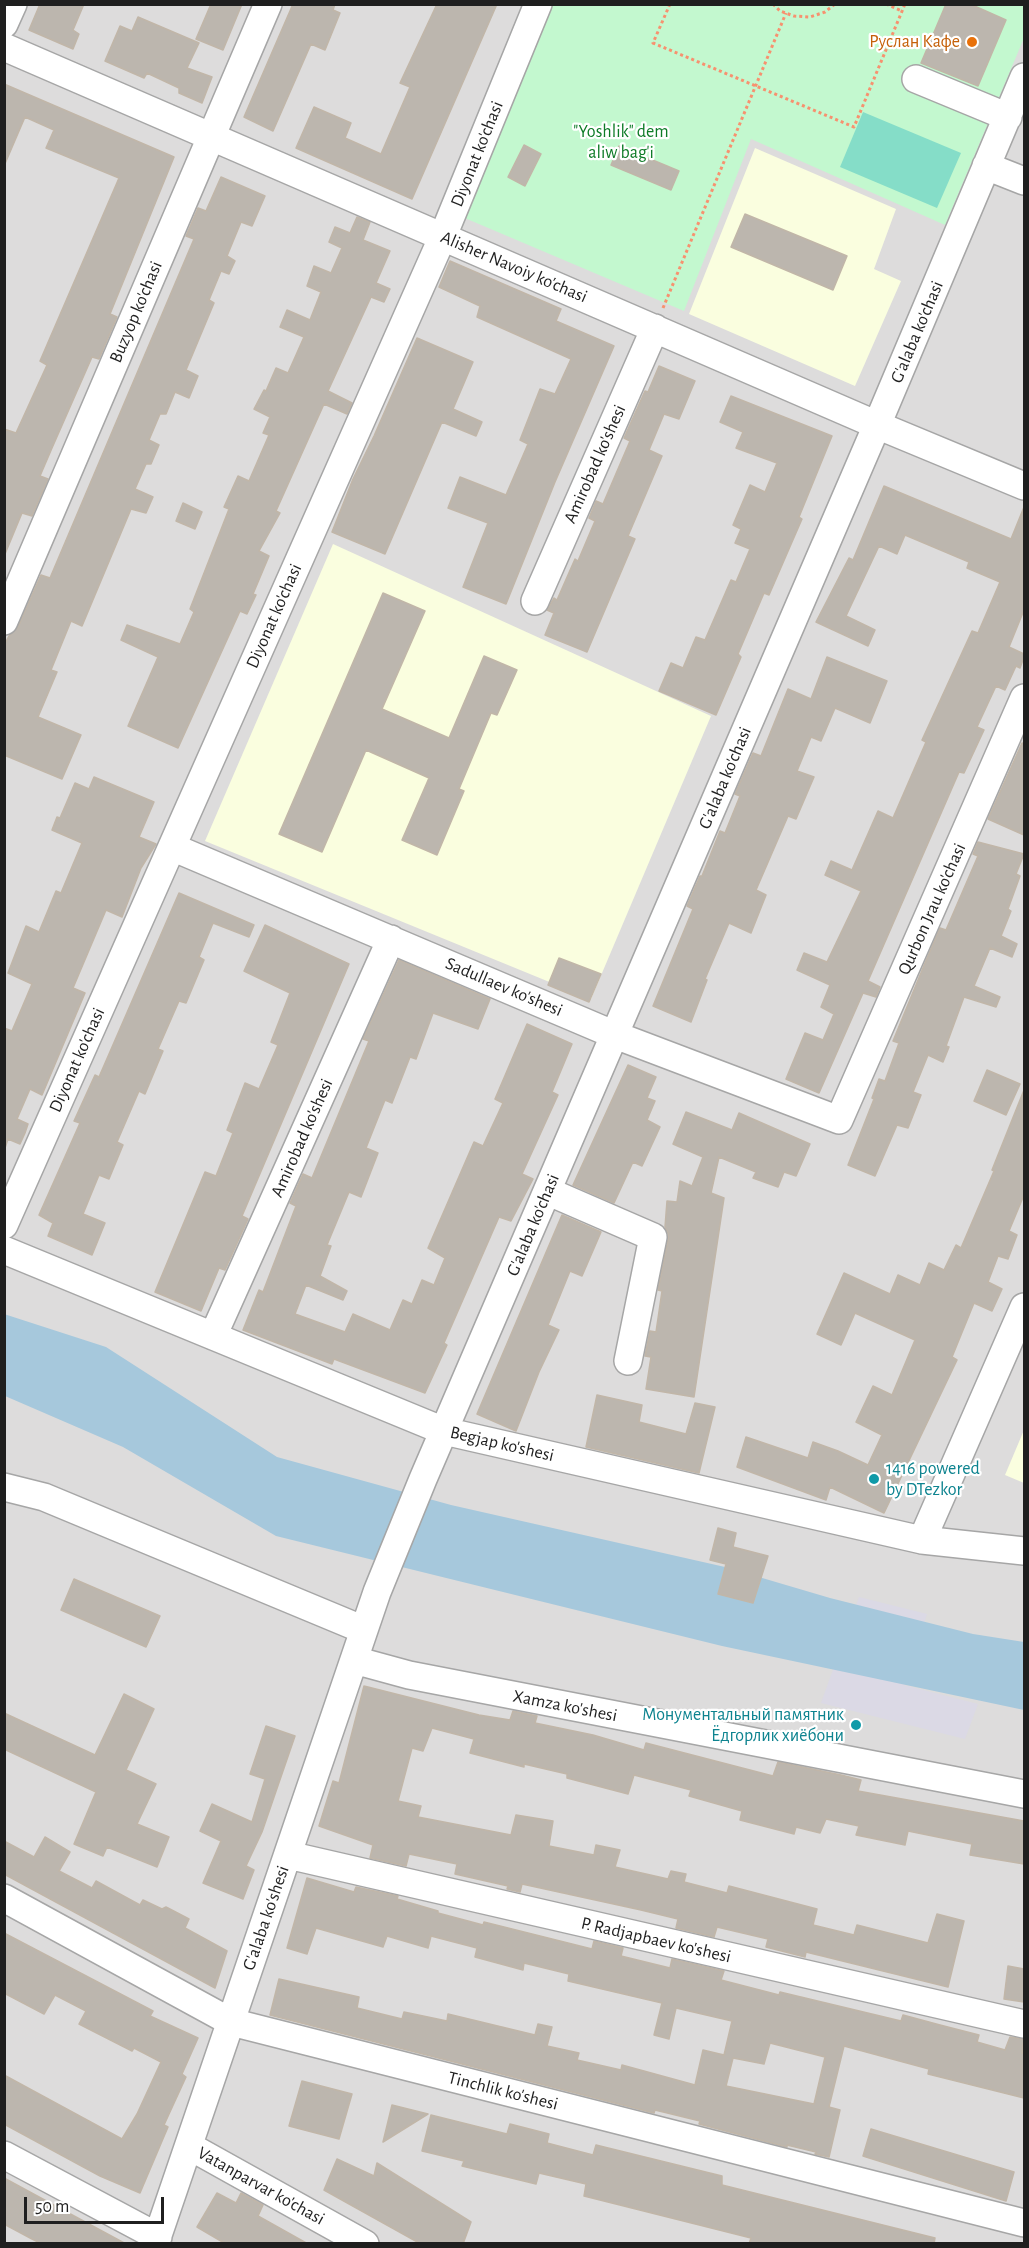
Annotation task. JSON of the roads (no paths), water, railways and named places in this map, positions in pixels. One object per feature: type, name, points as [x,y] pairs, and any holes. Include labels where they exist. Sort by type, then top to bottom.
[{"type":"street","points":[[4,24],[13,4]]},
{"type":"street","name":"Buzyop ko'chasi","points":[[4,621],[268,4]]},
{"type":"street","name":"Diyonat ko'chasi","points":[[4,1225],[443,236],[538,4]]},
{"type":"street","name":"Alisher Navoiy ko'chasi","points":[[4,47],[877,425],[1024,486]]},
{"type":"street","name":"G'alaba ko'chasi","points":[[377,1592],[423,1479],[877,425],[1024,77]]},
{"type":"street","points":[[916,79],[1008,117]]},
{"type":"street","points":[[986,166],[1024,181]]},
{"type":"street","name":"Amirobad ko'shesi","points":[[535,601],[655,328]]},
{"type":"street","name":"Qurbon Jrau ko'chasi","points":[[839,1120],[1024,698]]},
{"type":"street","name":"Sadullaev ko'shesi","points":[[172,847],[615,1035],[839,1120]]},
{"type":"street","name":"Amirobad ko'shesi","points":[[213,1336],[391,939]]},
{"type":"street","points":[[548,1191],[653,1237],[628,1361]]},
{"type":"street","name":"Begjap ko'shesi","points":[[4,1250],[444,1431],[922,1540],[1024,1551]]},
{"type":"street","points":[[922,1540],[1024,1307]]},
{"type":"street","points":[[4,1487],[44,1497],[364,1630]]},
{"type":"street","name":"G'alaba ko'shesi","points":[[157,2240],[377,1592]]},
{"type":"street","name":"Xamza ko'shesi","points":[[354,1660],[409,1676],[1024,1794]]},
{"type":"street","name":"P. Radjapbaev ko'shesi","points":[[288,1855],[1024,2024]]},
{"type":"street","name":"Tinchlik ko'shesi","points":[[4,1899],[231,2022],[1024,2223]]},
{"type":"street","name":"Vatanparvar ko'chasi","points":[[189,2146],[364,2244]]},
{"type":"street","points":[[4,2155],[157,2240]]},
{"type":"water","points":[[4,1314],[106,1347],[277,1457],[451,1505],[725,1567],[830,1598],[973,1634],[1024,1642],[1024,1710],[722,1646],[276,1536],[123,1447],[5,1396]]},
{"type":"place","name":"Руслан Кафе","points":[[972,42]]},
{"type":"place","name":"1416 powered by DTezkor","points":[[874,1479]]},
{"type":"place","name":"Монументальный памятник Ёдгорлик хиёбони","points":[[856,1725]]},
{"type":"park label","name":"\"Yoshlik\" dem aliw bag'i","points":[[621,142]]}]
